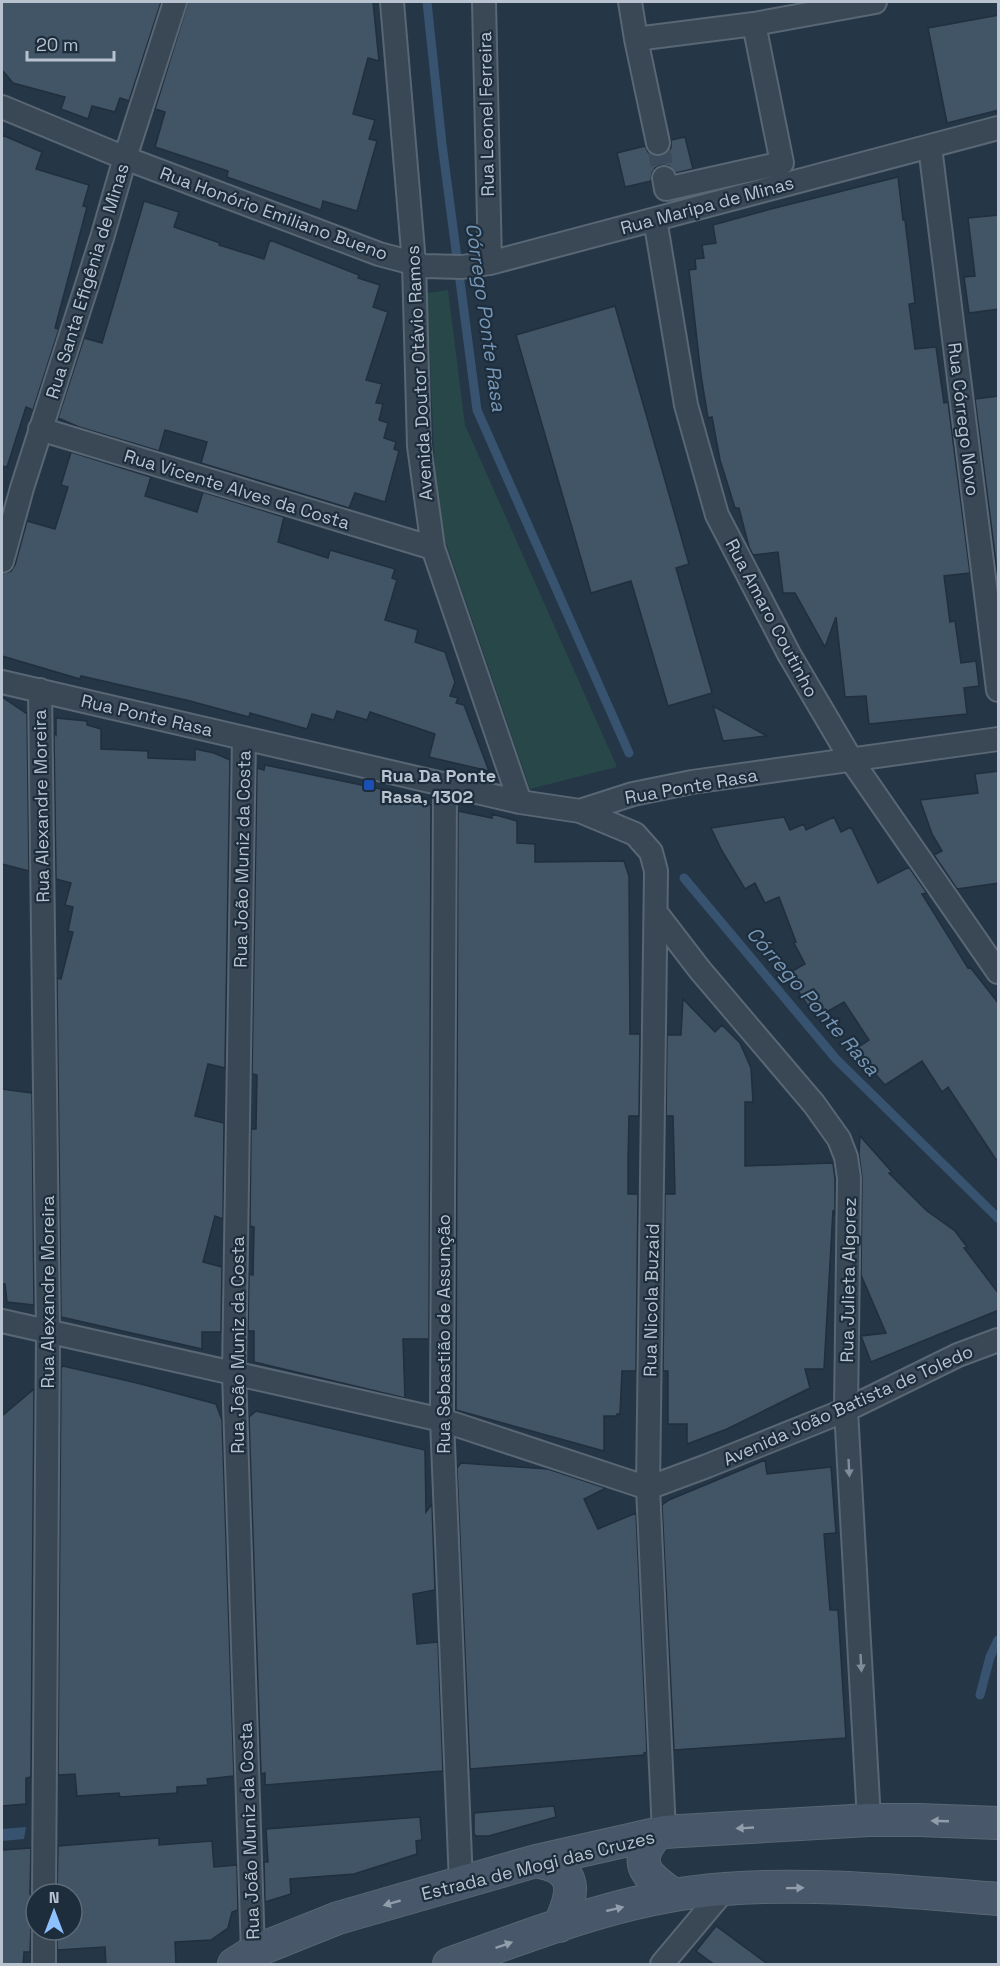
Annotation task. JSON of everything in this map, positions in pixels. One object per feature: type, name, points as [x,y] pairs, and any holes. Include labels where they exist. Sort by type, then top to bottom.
[{"type":"main road","name":"Estrada de Mogi das Cruzes","points":[[244,1958],[338,1918],[536,1862],[660,1833],[869,1820],[999,1823]]},
{"type":"main road","points":[[660,1833],[647,1847],[643,1863],[648,1876],[674,1895]]},
{"type":"main road","points":[[536,1862],[552,1864],[567,1878],[571,1892],[570,1901],[559,1926]]},
{"type":"main road","points":[[449,1965],[559,1926],[604,1912],[674,1895],[725,1889],[852,1887],[999,1899]]},
{"type":"street","name":"Rua Santa Efigênia de Minas","points":[[2,561],[40,429],[175,2]]},
{"type":"street","name":"Avenida Doutor Otávio Ramos","points":[[392,2],[419,264],[419,446],[433,548],[520,802]]},
{"type":"street","name":"Rua Leonel Ferreira","points":[[484,2],[487,263]]},
{"type":"street","points":[[630,2],[658,143]]},
{"type":"street","points":[[636,39],[754,24],[875,2]]},
{"type":"street","points":[[664,178],[666,189],[782,163],[754,24]]},
{"type":"street","name":"Rua Honório Emiliano Bueno","points":[[2,107],[125,158],[379,254],[419,264]]},
{"type":"street","name":"Rua Maripa de Minas","points":[[419,264],[462,267],[487,263],[999,128]]},
{"type":"street","name":"Rua Córrego Novo","points":[[930,147],[999,690]]},
{"type":"street","name":"Rua Amaro Coutinho","points":[[655,219],[686,405],[717,515],[789,654],[852,761],[999,972]]},
{"type":"street","name":"Rua Vicente Alves da Costa","points":[[40,429],[433,548]]},
{"type":"street","name":"Rua Ponte Rasa","points":[[2,682],[520,802],[580,812],[633,794],[692,782],[999,740]]},
{"type":"street","name":"Rua Alexandre Moreira","points":[[40,690],[48,1331],[44,1882]]},
{"type":"street","name":"Rua João Muniz da Costa","points":[[244,738],[234,1373],[244,1958]]},
{"type":"street","name":"Rua Sebastião de Assunção","points":[[445,784],[442,1420],[461,1883]]},
{"type":"street","name":"Rua Nicola Buzaid","points":[[580,812],[635,834],[651,852],[656,871],[648,1488],[660,1833]]},
{"type":"street","name":"Rua Julieta Algorez","points":[[657,914],[699,970],[814,1104],[839,1139],[846,1157],[849,1178],[846,1410],[869,1820]]},
{"type":"street","points":[[2,1321],[442,1420],[648,1488]]},
{"type":"street","name":"Avenida João Batista de Toledo","points":[[648,1488],[846,1410],[958,1355],[999,1340]]},
{"type":"street","points":[[662,1965],[725,1889]]},
{"type":"street","points":[[44,1942],[44,1965]]},
{"type":"green space","points":[[448,290],[465,425],[617,767],[530,789],[437,517],[427,293]]},
{"type":"water","points":[[26,1827],[24,1839],[2,1841],[2,1829]]},
{"type":"building","points":[[2,2],[161,2],[129,101],[120,98],[115,112],[92,106],[88,119],[61,109],[65,97],[13,83],[2,70]]},
{"type":"building","points":[[188,2],[373,2],[379,61],[368,58],[353,114],[375,120],[369,139],[377,141],[357,211],[323,201],[321,210],[227,177],[228,171],[155,147],[165,112],[155,109]]},
{"type":"building","points":[[999,15],[999,110],[947,123],[928,28]]},
{"type":"building","points":[[2,135],[42,152],[36,169],[89,185],[83,206],[87,207],[55,328],[59,329],[33,410],[26,407],[7,467],[2,466]]},
{"type":"building","points":[[685,137],[693,169],[676,173],[669,166],[661,165],[655,168],[651,181],[625,187],[617,153],[645,146],[653,156],[661,156],[671,148],[671,140]]},
{"type":"building","points":[[898,177],[915,303],[909,304],[915,349],[936,347],[944,403],[948,402],[970,573],[944,576],[950,622],[955,621],[961,663],[976,661],[979,686],[964,688],[967,714],[869,724],[866,696],[845,697],[836,617],[825,647],[795,593],[783,593],[778,552],[753,555],[749,547],[739,508],[735,508],[720,460],[712,417],[708,418],[689,270],[696,269],[695,259],[704,258],[702,245],[716,243],[713,225]]},
{"type":"building","points":[[144,201],[179,212],[174,227],[220,243],[219,245],[264,259],[270,240],[359,275],[358,278],[380,285],[373,307],[388,312],[366,380],[382,384],[376,403],[383,404],[379,420],[388,423],[384,438],[396,442],[394,449],[399,451],[385,502],[355,493],[349,508],[201,463],[207,442],[165,430],[159,451],[79,427],[58,418],[84,338],[102,343]]},
{"type":"building","points":[[999,215],[999,309],[969,313],[964,277],[975,276],[968,218]]},
{"type":"building","points":[[615,306],[689,564],[676,568],[712,693],[668,706],[631,581],[591,593],[516,335]]},
{"type":"building","points":[[999,396],[999,570],[997,570],[975,399]]},
{"type":"building","points":[[71,452],[151,477],[145,496],[197,512],[203,492],[284,517],[278,542],[328,558],[330,550],[395,569],[392,578],[397,580],[385,620],[418,630],[415,642],[445,652],[455,682],[450,696],[458,698],[456,703],[464,705],[489,771],[429,757],[435,734],[370,712],[367,720],[337,711],[334,720],[312,714],[307,729],[250,713],[249,717],[81,676],[80,679],[2,656],[2,574],[11,571],[15,565],[27,521],[55,529],[68,487],[61,485]]},
{"type":"building","points":[[2,697],[27,714],[29,871],[2,864]]},
{"type":"building","points":[[713,706],[767,736],[723,741]]},
{"type":"building","points":[[56,718],[87,721],[87,725],[101,729],[101,749],[148,751],[148,758],[195,760],[195,749],[214,753],[230,760],[225,1068],[208,1064],[195,1116],[224,1123],[223,1219],[215,1216],[203,1262],[222,1267],[221,1332],[202,1332],[202,1349],[61,1317],[57,978],[61,979],[73,932],[68,931],[73,907],[65,905],[71,883],[56,879],[54,733],[56,735]]},
{"type":"building","points":[[265,765],[424,798],[425,804],[431,805],[429,1339],[403,1339],[405,1398],[254,1362],[254,1331],[248,1331],[249,1274],[253,1275],[254,1227],[250,1226],[251,1129],[256,1129],[257,1075],[252,1074],[257,768],[264,770]]},
{"type":"building","points":[[999,771],[999,883],[957,889],[934,855],[942,851],[932,834],[920,800],[978,793],[975,774]]},
{"type":"building","points":[[458,811],[492,818],[492,814],[517,821],[517,843],[535,844],[535,862],[624,861],[629,876],[630,1034],[640,1034],[639,1116],[629,1116],[628,1163],[628,1194],[638,1194],[636,1371],[622,1371],[620,1414],[604,1416],[604,1451],[456,1410]]},
{"type":"building","points":[[784,817],[790,830],[804,824],[806,830],[834,817],[841,832],[851,827],[878,883],[909,867],[927,893],[922,894],[968,968],[970,967],[999,1004],[999,1164],[948,1087],[942,1092],[922,1061],[885,1085],[854,1050],[869,1040],[844,1002],[816,1018],[787,974],[805,964],[794,943],[796,942],[779,897],[765,903],[755,883],[745,889],[711,828]]},
{"type":"building","points":[[683,999],[715,1032],[722,1025],[740,1043],[751,1068],[753,1102],[745,1102],[745,1166],[833,1163],[835,1179],[835,1215],[833,1210],[824,1369],[805,1369],[810,1388],[727,1429],[687,1444],[687,1424],[668,1424],[668,1371],[663,1371],[665,1194],[675,1194],[673,1116],[666,1116],[667,1035],[681,1035]]},
{"type":"building","points":[[2,1089],[31,1093],[32,1091],[34,1305],[7,1302],[5,1284],[2,1284]]},
{"type":"building","points":[[860,1136],[892,1172],[889,1173],[927,1211],[955,1231],[967,1247],[964,1248],[999,1294],[999,1310],[871,1362],[861,1336],[886,1333],[861,1275]]},
{"type":"building","points":[[63,1366],[216,1404],[222,1420],[234,1776],[207,1779],[208,1785],[177,1787],[177,1793],[120,1797],[119,1793],[77,1796],[75,1774],[58,1775],[61,1368]]},
{"type":"building","points":[[34,1389],[31,1777],[26,1778],[26,1804],[2,1806],[2,1416]]},
{"type":"building","points":[[256,1411],[425,1450],[426,1512],[432,1504],[435,1590],[413,1594],[417,1644],[438,1642],[443,1771],[265,1785],[265,1773],[261,1774],[249,1417]]},
{"type":"building","points":[[765,1460],[767,1474],[831,1467],[836,1533],[824,1534],[830,1610],[838,1610],[846,1738],[674,1750],[662,1505]]},
{"type":"building","points":[[461,1463],[548,1469],[606,1488],[584,1499],[598,1529],[636,1513],[647,1752],[644,1755],[470,1769],[457,1468]]},
{"type":"building","points":[[554,1806],[556,1817],[489,1836],[474,1834],[474,1813]]},
{"type":"building","points":[[420,1817],[422,1840],[416,1841],[417,1854],[354,1874],[290,1879],[291,1894],[265,1902],[264,1862],[268,1862],[266,1829]]},
{"type":"building","points":[[159,1838],[159,1845],[212,1841],[214,1867],[237,1865],[238,1910],[232,1912],[228,1928],[211,1940],[175,1942],[176,1965],[106,1965],[105,1947],[57,1950],[57,1942],[84,1942],[84,1882],[57,1882],[58,1846]]},
{"type":"building","points":[[31,1848],[30,1882],[24,1882],[24,1942],[30,1942],[30,1952],[24,1952],[23,1965],[2,1965],[2,1850]]},
{"type":"building","points":[[716,1926],[769,1965],[715,1965],[696,1951]]},
{"type":"waterway","name":"Córrego Ponte Rasa","points":[[427,2],[442,144],[477,410],[629,753]]},
{"type":"waterway","name":"Córrego Ponte Rasa","points":[[684,878],[836,1059],[998,1218]]},
{"type":"waterway","name":"Córrego Ponte Rasa","points":[[980,1695],[990,1657],[998,1640]]},
{"type":"tunnel","points":[[658,143],[664,178]]},
{"type":"place","name":"Rua Da Ponte Rasa, 1302","points":[[369,785]]}]
